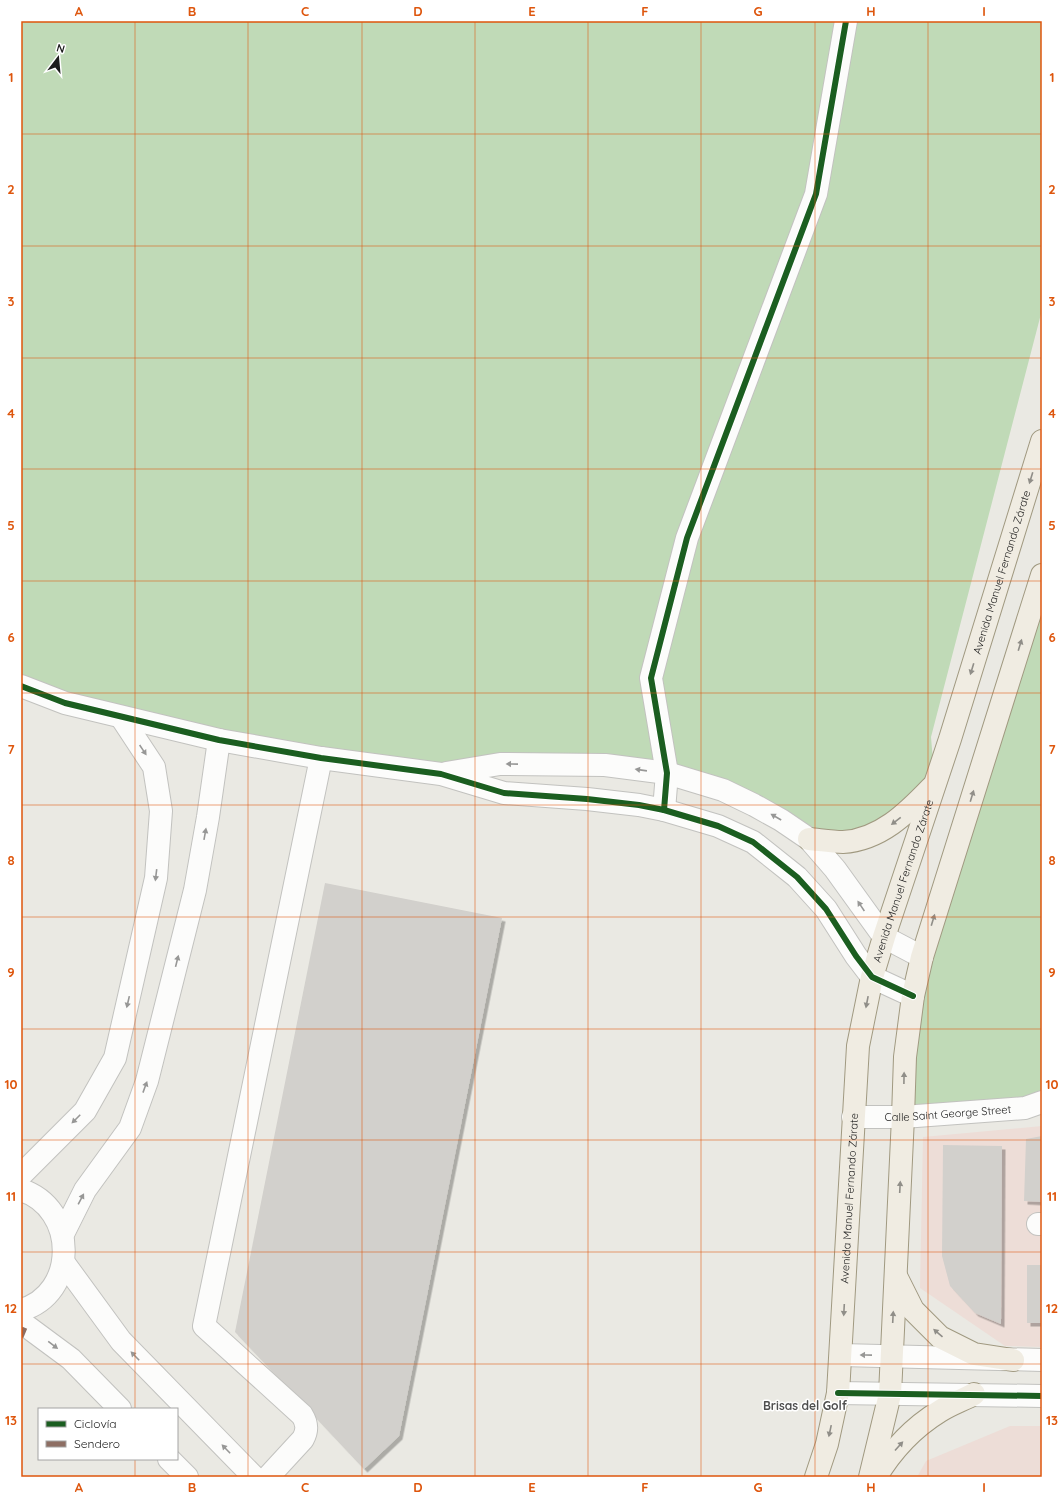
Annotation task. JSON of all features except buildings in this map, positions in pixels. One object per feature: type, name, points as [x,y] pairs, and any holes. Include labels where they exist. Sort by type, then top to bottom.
[{"type":"main road","name":"Avenida Manuel Fernando Zárate","points":[[816,1477],[827,1444],[838,1393],[858,1046],[872,977],[950,739],[1042,440]]},
{"type":"main road","points":[[870,1477],[890,1394],[905,1056],[913,996],[922,957],[1042,575]]},
{"type":"main road","points":[[809,839],[842,842],[865,839],[888,827],[911,809],[935,785]]},
{"type":"main road","points":[[895,1275],[913,1310],[940,1336],[974,1354],[1013,1360]]},
{"type":"main road","points":[[876,1477],[886,1460],[911,1433],[940,1411],[974,1394]]},
{"type":"street","points":[[664,810],[667,773],[651,678],[687,538],[816,194],[846,21]]},
{"type":"street","points":[[21,686],[65,703],[219,740],[321,758],[441,774],[504,793],[587,799],[638,805],[664,810],[718,826],[753,842],[797,877],[826,909],[856,956],[872,977],[913,996]]},
{"type":"street","points":[[21,1175],[85,1111],[115,1058],[156,878],[161,811],[154,767],[121,717]]},
{"type":"street","points":[[63,1234],[85,1190],[130,1128],[147,1081],[194,890],[208,817],[219,740]]},
{"type":"street","points":[[268,1477],[303,1439],[306,1433],[305,1420],[302,1415],[204,1326],[321,758]]},
{"type":"street","points":[[441,774],[500,764],[605,765],[667,773],[723,790],[781,820],[809,839],[835,869],[884,937],[922,957]]},
{"type":"street","name":"Calle Saint George Street","points":[[853,1117],[903,1117],[1025,1108],[1042,1102]]},
{"type":"street","points":[[21,1190],[28,1192],[43,1202],[55,1216],[63,1234],[65,1248],[64,1262],[56,1282],[44,1297],[28,1308],[21,1310]]},
{"type":"street","points":[[64,1262],[121,1341],[254,1477]]},
{"type":"street","points":[[21,1322],[71,1359],[119,1408]]},
{"type":"street","points":[[841,1355],[1042,1360]]},
{"type":"street","points":[[838,1393],[1042,1396]]},
{"type":"street","points":[[170,1460],[187,1477]]},
{"type":"shaded area","points":[[1042,1126],[1042,1347],[1005,1346],[920,1288],[923,1137]]},
{"type":"shaded area","points":[[1010,1426],[1042,1426],[1042,1477],[917,1477],[926,1461]]},
{"type":"green space","points":[[21,21],[1042,21],[1042,310],[931,737],[935,785],[842,842],[667,773],[441,774],[321,758],[21,686]]},
{"type":"green space","points":[[1042,598],[1042,1102],[903,1117],[922,957]]},
{"type":"marked path","points":[[21,1337],[26,1325]]},
{"type":"cycle path","points":[[664,810],[667,773],[651,678],[687,538],[816,194],[846,21]]},
{"type":"cycle path","points":[[21,686],[65,703],[219,740],[321,758],[441,774],[504,793],[587,799],[639,805],[664,810],[718,826],[753,842],[797,877],[826,909],[856,956],[872,977],[913,996]]},
{"type":"cycle path","points":[[838,1393],[1042,1396]]},
{"type":"district","name":"Brisas del Golf","points":[[805,1406]]}]
